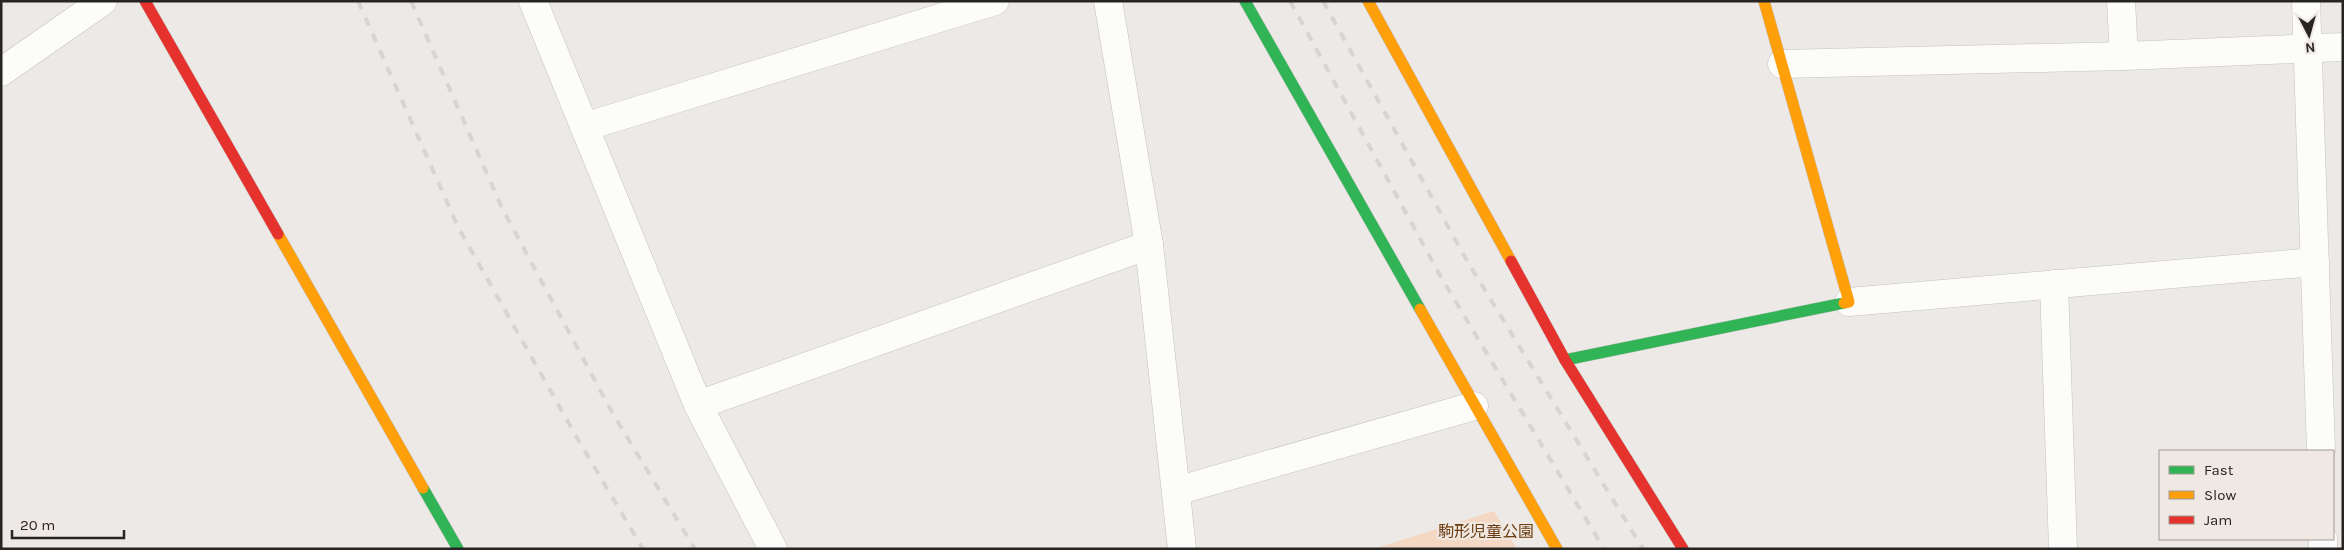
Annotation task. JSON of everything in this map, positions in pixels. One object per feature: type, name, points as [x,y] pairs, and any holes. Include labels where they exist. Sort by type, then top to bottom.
[{"type":"street","points":[[1,72],[103,1]]},
{"type":"street","points":[[145,1],[458,549]]},
{"type":"street","points":[[533,1],[698,406],[773,549]]},
{"type":"street","points":[[584,127],[995,1]]},
{"type":"street","points":[[1108,1],[1148,245],[1182,549]]},
{"type":"street","points":[[1244,1],[1474,406],[1558,549]]},
{"type":"street","points":[[1368,1],[1564,360],[1683,549]]},
{"type":"street","points":[[1764,1],[1848,302]]},
{"type":"street","points":[[2121,1],[2124,56]]},
{"type":"street","points":[[2306,1],[2320,450]]},
{"type":"street","points":[[1782,64],[2124,56],[2343,47]]},
{"type":"street","points":[[698,406],[1148,245]]},
{"type":"street","points":[[1564,360],[1848,302],[2315,262]]},
{"type":"street","points":[[2054,284],[2063,549]]},
{"type":"street","points":[[1176,491],[1474,406]]},
{"type":"green space","name":"駒形児童公園","points":[[1494,511],[1517,549],[1373,549]]},
{"type":"railway","points":[[358,1],[458,227],[576,436],[643,549]]},
{"type":"railway","points":[[411,1],[502,208],[613,414],[695,549]]},
{"type":"railway","points":[[1290,1],[1441,277],[1604,549]]},
{"type":"railway","points":[[1323,1],[1466,259],[1643,549]]},
{"type":"traffic: fast","points":[[1245,1],[1420,309]]},
{"type":"traffic: fast","points":[[1565,360],[1844,303]]},
{"type":"traffic: fast","points":[[423,488],[458,549]]},
{"type":"traffic: slow","points":[[1368,1],[1511,261]]},
{"type":"traffic: slow","points":[[1764,1],[1849,302],[1844,303]]},
{"type":"traffic: slow","points":[[278,234],[423,488]]},
{"type":"traffic: slow","points":[[1420,309],[1557,549]]},
{"type":"traffic: jam","points":[[145,1],[278,234]]},
{"type":"traffic: jam","points":[[1511,261],[1565,360],[1683,549]]}]
